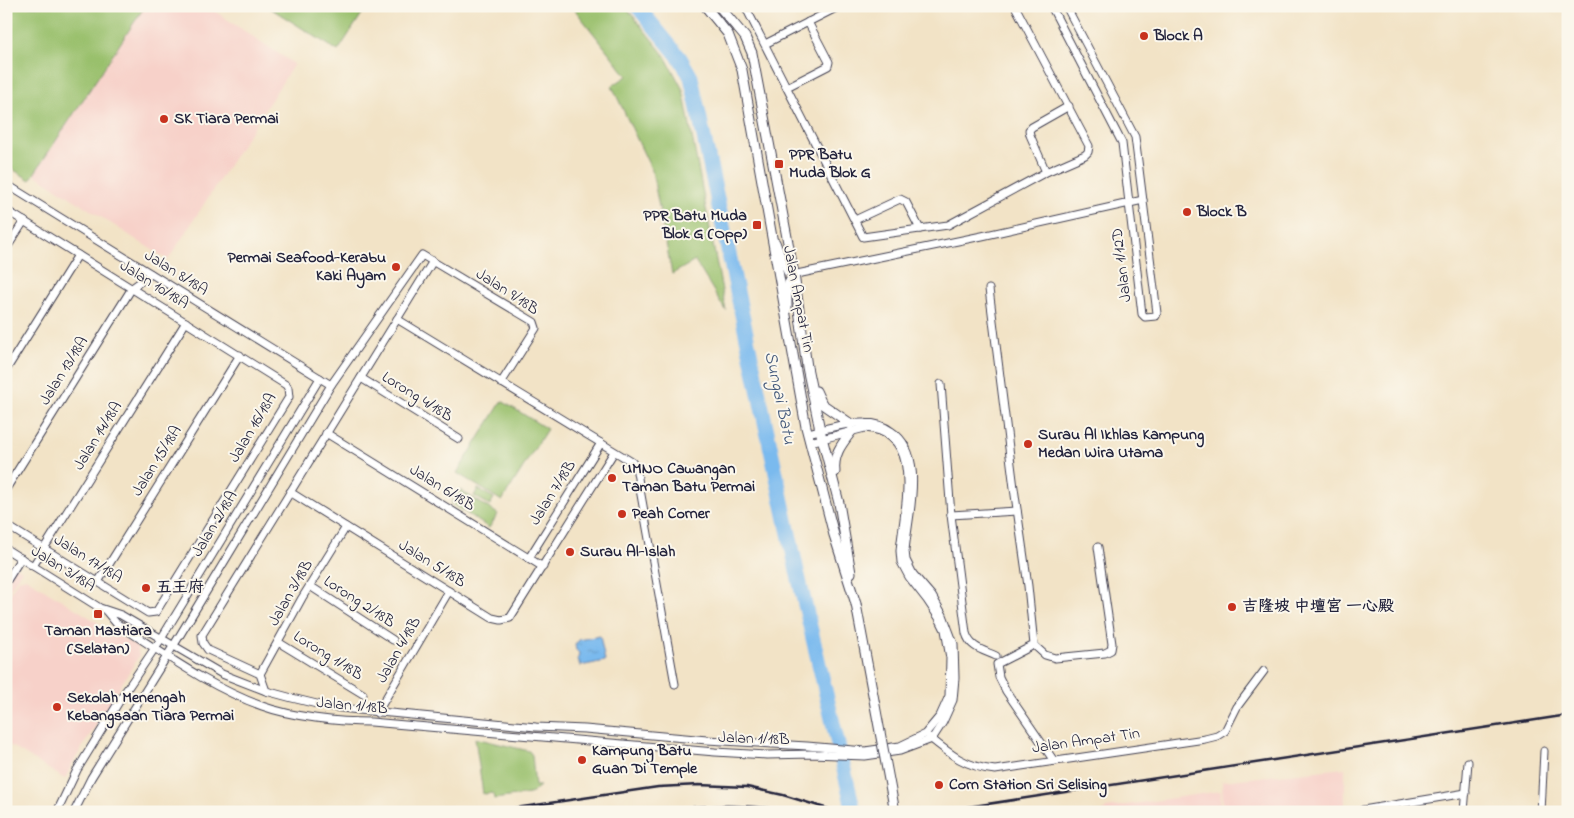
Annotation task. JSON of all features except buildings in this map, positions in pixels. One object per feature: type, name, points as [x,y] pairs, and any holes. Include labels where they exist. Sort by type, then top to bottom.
[{"type":"street","name":"Jalan Ampat Tin","points":[[705,6],[728,34],[742,70],[769,228],[809,438],[834,535],[856,604]]},
{"type":"street","name":"Jalan Ampat Tin","points":[[719,6],[750,45],[794,274],[805,352],[838,503],[895,812]]},
{"type":"street","points":[[745,6],[863,237],[948,225],[1046,172],[1085,156],[1088,152],[1089,146],[1015,6]]},
{"type":"street","points":[[765,44],[840,6]]},
{"type":"street","name":"Jalan 1/12D","points":[[1051,6],[1122,144],[1142,314],[1144,317],[1156,316],[1158,313],[1135,137],[1066,6]]},
{"type":"street","points":[[787,87],[826,68],[829,62],[808,22]]},
{"type":"street","points":[[1046,172],[1029,130],[1069,106]]},
{"type":"street","name":"Jalan 8/18A","points":[[6,184],[330,385]]},
{"type":"street","points":[[855,220],[900,199],[906,202],[920,229]]},
{"type":"street","points":[[788,325],[788,283],[790,276],[794,274],[982,236],[1143,200]]},
{"type":"street","name":"Jalan 10/18A","points":[[6,210],[286,385]]},
{"type":"street","points":[[6,250],[24,221]]},
{"type":"street","points":[[769,228],[787,272],[794,274]]},
{"type":"street","points":[[6,370],[78,255]]},
{"type":"street","name":"Jalan 2/18A","points":[[74,812],[91,778],[168,655],[330,385],[420,256],[424,255],[433,261]]},
{"type":"street","points":[[266,690],[260,674],[208,650],[203,643],[202,635],[433,261]]},
{"type":"street","name":"Jalan 9/18B","points":[[433,261],[536,325],[536,328],[501,383]]},
{"type":"street","name":"Jalan 13/18A","points":[[6,489],[132,288],[151,274]]},
{"type":"street","points":[[989,289],[1034,645],[1045,655],[1055,658],[1110,650],[1112,644],[1098,546]]},
{"type":"street","points":[[397,319],[632,462],[636,467],[675,684]]},
{"type":"street","name":"Jalan 14/18A","points":[[33,566],[186,322]]},
{"type":"street","points":[[805,352],[818,398],[851,428],[835,456],[834,465],[838,503]]},
{"type":"street","name":"Jalan 15/18A","points":[[98,582],[240,356]]},
{"type":"street","name":"Jalan 2/18A","points":[[57,812],[77,770],[125,692],[161,639],[320,378]]},
{"type":"street","name":"Lorong 4/18B","points":[[361,378],[459,439]]},
{"type":"street","points":[[941,384],[951,516],[968,641],[974,647],[996,656]]},
{"type":"street","name":"Jalan 16/18A","points":[[156,612],[288,396],[286,385]]},
{"type":"street","name":"Jalan 1/18B","points":[[168,655],[200,677],[244,699],[285,712],[354,722],[758,755],[900,752],[932,739],[943,722],[953,700],[955,661],[954,644],[944,615],[932,596],[913,574],[906,560],[905,551],[913,482],[909,455],[899,437],[887,428],[872,423],[809,438]]},
{"type":"street","name":"Jalan 1/18B","points":[[173,646],[222,674],[266,690],[325,706],[536,727],[807,746],[865,753],[900,746],[925,734],[940,716],[949,696],[950,658],[945,630],[939,618],[909,578],[901,562],[900,551],[908,482],[904,457],[895,441],[880,430],[851,428]]},
{"type":"street","name":"Jalan 6/18B","points":[[326,434],[543,567]]},
{"type":"street","name":"Jalan 7/18B","points":[[529,558],[601,443]]},
{"type":"street","name":"Jalan 7/18B","points":[[543,567],[614,452]]},
{"type":"street","name":"Jalan 5/18B","points":[[290,492],[492,618],[501,620],[510,618],[543,567]]},
{"type":"street","points":[[951,516],[1017,511]]},
{"type":"street","name":"Jalan 17/18A","points":[[6,525],[148,613],[156,612]]},
{"type":"street","name":"Jalan 3/18B","points":[[260,674],[346,527]]},
{"type":"street","name":"Jalan 3/18A","points":[[6,550],[106,611],[121,615],[173,646]]},
{"type":"street","points":[[6,582],[21,558]]},
{"type":"street","name":"Lorong 2/18B","points":[[310,586],[393,640]]},
{"type":"street","name":"Jalan 4/18B","points":[[371,722],[449,591]]},
{"type":"street","name":"Jalan 3/18A","points":[[106,611],[116,623],[168,655]]},
{"type":"street","name":"Lorong 1/18B","points":[[278,642],[363,694]]},
{"type":"street","points":[[1034,645],[997,664],[999,677],[1006,691],[1054,761]]},
{"type":"street","name":"Jalan Ampat Tin","points":[[925,734],[956,758],[973,766],[995,770],[1217,736],[1222,734],[1227,728],[1237,707],[1264,671]]},
{"type":"street","points":[[245,683],[260,674]]},
{"type":"street","points":[[758,755],[762,743]]},
{"type":"street","points":[[762,743],[767,755]]},
{"type":"street","points":[[1541,812],[1544,750]]},
{"type":"street","points":[[1464,812],[1468,762]]},
{"type":"street","points":[[1363,810],[1393,809],[1466,793]]},
{"type":"shaded area","name":"SK Tiara Permai","points":[[145,6],[207,6],[294,64],[168,260],[34,174]]},
{"type":"shaded area","points":[[6,561],[22,570],[6,595]]},
{"type":"shaded area","name":"Sekolah Menengah Kebangsaan Tiara Permai","points":[[26,578],[137,647],[139,656],[72,764],[65,779],[6,743],[6,599],[18,580]]},
{"type":"shaded area","points":[[1345,768],[1345,812],[1223,812],[1222,781]]},
{"type":"shaded area","points":[[1221,791],[1220,812],[1103,812],[1106,808]]},
{"type":"green space","points":[[6,6],[145,6],[30,180],[6,165]]},
{"type":"green space","points":[[267,6],[367,6],[338,51]]},
{"type":"green space","points":[[572,6],[625,6],[665,56],[683,90],[726,311],[695,261],[672,274],[652,171],[612,86],[627,76]]},
{"type":"green space","points":[[502,401],[547,429],[502,501],[457,473]]},
{"type":"green space","points":[[478,489],[494,498],[490,505],[474,496]]},
{"type":"green space","points":[[460,490],[498,514],[489,528],[451,503]]},
{"type":"green space","points":[[475,738],[529,751],[532,755],[535,786],[540,786],[530,794],[494,799],[493,793],[483,794]]},
{"type":"water","points":[[600,636],[605,661],[580,666],[579,653],[575,645],[579,640]]},
{"type":"waterway","name":"Sungai Batu","points":[[637,6],[680,58],[691,77],[797,571],[854,812]]},
{"type":"railway","points":[[935,812],[1568,715]]},
{"type":"railway","points":[[489,812],[658,787],[699,785],[747,787],[783,795],[838,812]]},
{"type":"railway","points":[[652,812],[722,806],[757,807],[792,812]]},
{"type":"place","name":"Block A","points":[[1144,36]]},
{"type":"place","name":"SK Tiara Permai","points":[[164,119]]},
{"type":"place","name":"PPR Batu Muda Blok G","points":[[779,164]]},
{"type":"place","name":"Block B","points":[[1187,212]]},
{"type":"place","name":"PPR Batu Muda Blok G (Opp)","points":[[757,225]]},
{"type":"place","name":"Permai Seafood-Kerabu Kaki Ayam","points":[[396,267]]},
{"type":"place","name":"Surau Al Ikhlas Kampung Medan Wira Utama","points":[[1028,444]]},
{"type":"place","name":"UMNO Cawangan Taman Batu Permai","points":[[612,478]]},
{"type":"place","name":"Peah Corner","points":[[622,514]]},
{"type":"place","name":"Surau Al-Islah","points":[[570,552]]},
{"type":"place","name":"五王府","points":[[146,588]]},
{"type":"place","name":"吉隆坡 中壇宮 一心殿","points":[[1232,607]]},
{"type":"place","name":"Taman Mastiara (Selatan)","points":[[98,614]]},
{"type":"place","name":"Sekolah Menengah Kebangsaan Tiara Permai","points":[[57,707]]},
{"type":"place","name":"Kampung Batu Guan Di Temple","points":[[582,760]]},
{"type":"place","name":"Corn Station Sri Selising","points":[[939,785]]}]
